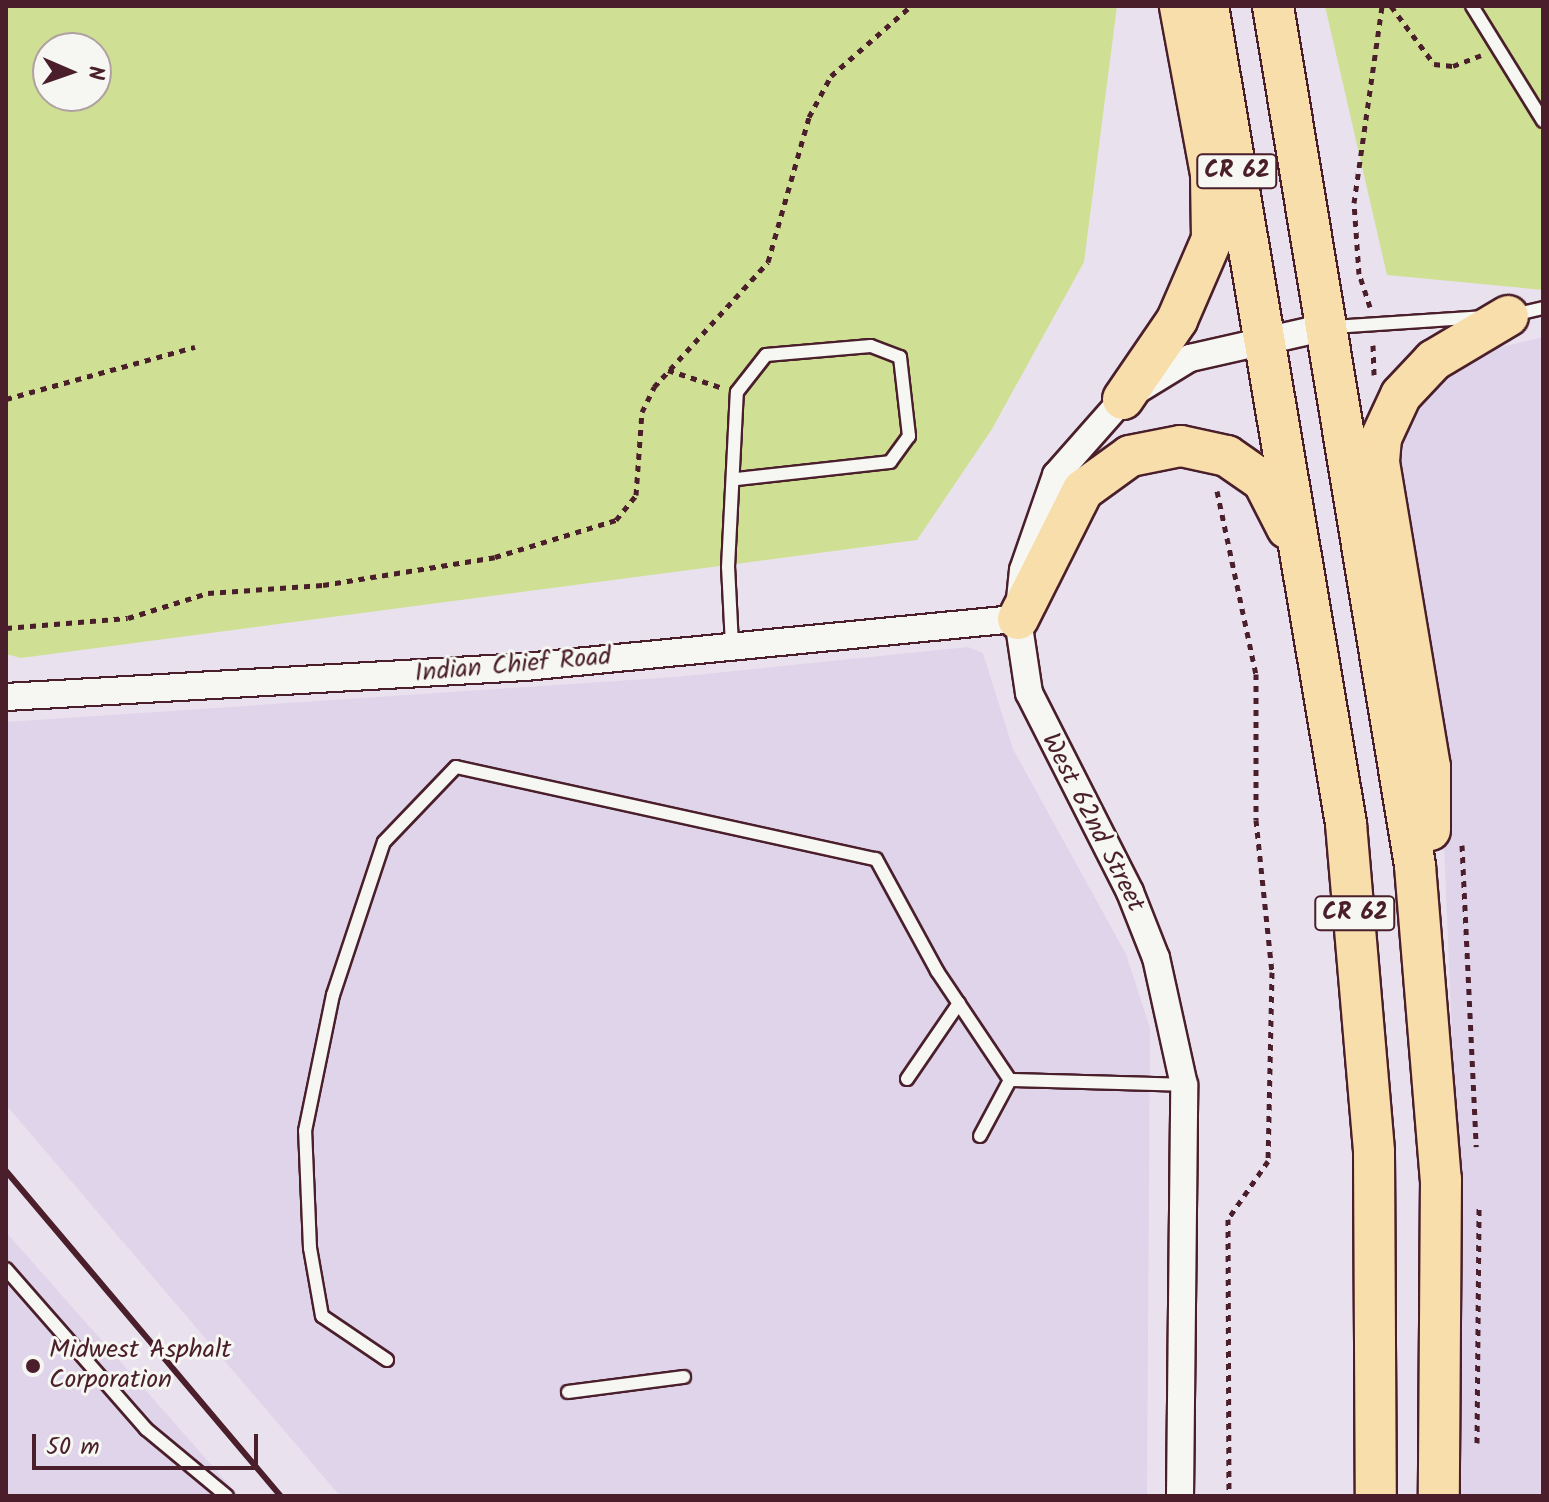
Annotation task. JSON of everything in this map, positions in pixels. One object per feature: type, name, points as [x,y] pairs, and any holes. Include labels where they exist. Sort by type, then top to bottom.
[{"type":"main road","points":[[1123,399],[1177,320],[1212,239],[1211,174],[1180,6]]},
{"type":"main road","name":"CR 62","points":[[1208,6],[1311,601],[1365,1010],[1379,1294],[1376,1496]]},
{"type":"main road","name":"CR 62","points":[[1273,6],[1397,739],[1429,994],[1441,1179],[1439,1496]]},
{"type":"main road","points":[[1429,994],[1430,767],[1381,438],[1401,395],[1434,360],[1526,312]]},
{"type":"main road","points":[[1018,619],[1083,490],[1130,456],[1181,446],[1227,456],[1263,481],[1276,498],[1311,601]]},
{"type":"street","name":"West 62nd Street","points":[[1180,1496],[1184,1085],[1156,958],[1130,892],[1051,748],[1029,693],[1018,619],[1023,570],[1043,503],[1075,448],[1123,399],[1190,358],[1265,337],[1326,327]]},
{"type":"street","name":"Indian Chief Road","points":[[6,697],[525,667],[1018,619]]},
{"type":"lane","points":[[1472,6],[1498,42],[1543,121]]},
{"type":"lane","points":[[1326,327],[1526,312]]},
{"type":"lane","points":[[732,645],[728,567],[736,479],[737,392],[766,355],[871,346],[900,357],[909,436],[890,462],[736,479]]},
{"type":"lane","points":[[387,1360],[322,1316],[310,1248],[305,1131],[333,995],[384,842],[456,767],[876,859],[959,1003],[1010,1080]]},
{"type":"lane","points":[[907,1079],[959,1003]]},
{"type":"lane","points":[[1010,1080],[1184,1085]]},
{"type":"lane","points":[[980,1136],[1010,1080]]},
{"type":"lane","points":[[6,1269],[146,1429],[227,1496]]},
{"type":"lane","points":[[568,1392],[684,1377]]},
{"type":"path","points":[[6,628],[128,618],[208,593],[323,585],[575,537],[616,520],[636,495],[642,412],[668,370],[768,262],[809,117],[831,76],[911,6]]},
{"type":"path","points":[[1368,288],[1359,274],[1354,203],[1382,6]]},
{"type":"path","points":[[1391,6],[1434,64],[1474,60],[1498,42]]},
{"type":"path","points":[[6,399],[195,347]]},
{"type":"path","points":[[668,370],[737,392]]},
{"type":"path","points":[[1216,486],[1256,674],[1256,820],[1272,972],[1268,1161],[1228,1219],[1229,1496]]},
{"type":"shaded area","points":[[1543,337],[1543,1496],[1453,1496],[1456,1128],[1440,754],[1389,461],[1411,395],[1468,355]]},
{"type":"shaded area","points":[[968,647],[983,653],[1013,749],[1126,954],[1150,1028],[1147,1496],[340,1496],[6,1105],[6,722],[675,677]]},
{"type":"shaded area","points":[[6,1232],[239,1496],[6,1496]]},
{"type":"green space","points":[[6,6],[1117,6],[1084,262],[992,429],[917,540],[21,658],[6,654]]},
{"type":"green space","points":[[1325,6],[1543,6],[1543,290],[1387,275]]},
{"type":"railway","points":[[6,1171],[281,1496]]},
{"type":"place","name":"Midwest Asphalt Corporation","points":[[33,1366]]}]
